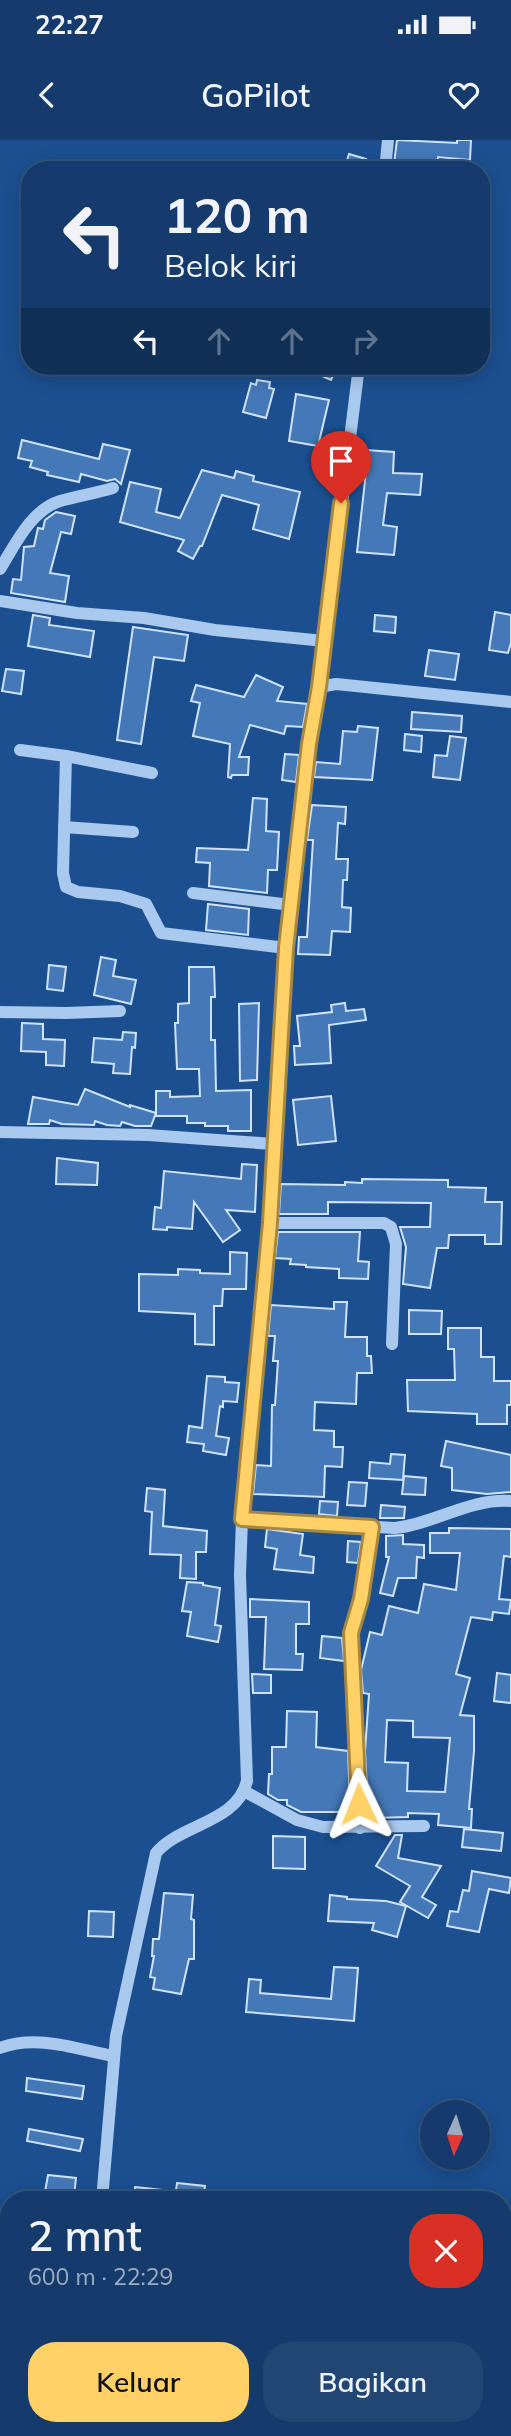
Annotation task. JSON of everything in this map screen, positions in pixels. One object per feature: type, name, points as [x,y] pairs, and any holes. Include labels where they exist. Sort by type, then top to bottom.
[{"type":"street","points":[[386,161],[388,140]]},
{"type":"street","points":[[103,2191],[116,2036],[156,1853],[171,1840],[233,1806],[247,1782],[240,1575],[242,1519],[270,1223],[286,948],[309,744],[319,687],[358,375]]},
{"type":"street","points":[[0,569],[31,522],[42,511],[60,501],[113,488]]},
{"type":"street","points":[[0,601],[77,614],[144,618],[215,630],[324,641]]},
{"type":"street","points":[[319,687],[336,684],[511,702]]},
{"type":"street","points":[[20,750],[152,773]]},
{"type":"street","points":[[66,756],[63,873],[66,887],[78,892],[120,896],[146,904],[161,933],[286,948]]},
{"type":"street","points":[[64,827],[133,832]]},
{"type":"street","points":[[193,893],[291,905]]},
{"type":"street","points":[[0,1012],[120,1011]]},
{"type":"street","points":[[0,1132],[148,1135],[273,1144]]},
{"type":"street","points":[[270,1223],[384,1223],[391,1227],[396,1235],[392,1344]]},
{"type":"street","points":[[242,1519],[395,1528],[411,1526],[491,1500],[511,1501]]},
{"type":"street","points":[[360,1828],[351,1633],[361,1599],[372,1527]]},
{"type":"street","points":[[244,1791],[309,1824],[323,1827],[424,1826]]},
{"type":"street","points":[[0,2049],[21,2042],[40,2041],[113,2056]]},
{"type":"building","points":[[397,140],[457,143],[457,140],[471,140],[470,160],[438,157],[438,161],[394,161]]},
{"type":"building","points":[[349,154],[366,159],[365,161],[347,161]]},
{"type":"building","points":[[320,375],[333,375],[331,380]]},
{"type":"building","points":[[257,380],[270,382],[269,388],[274,389],[266,418],[243,412],[251,383],[256,385]]},
{"type":"building","points":[[296,394],[329,400],[318,446],[289,441]]},
{"type":"building","points":[[22,440],[99,459],[103,444],[130,450],[121,484],[115,479],[107,481],[81,474],[79,482],[47,475],[48,472],[30,467],[32,461],[18,458]]},
{"type":"building","points":[[366,450],[394,452],[393,473],[422,474],[420,495],[387,493],[383,525],[397,527],[394,555],[357,552]]},
{"type":"building","points":[[202,470],[234,478],[236,471],[254,476],[253,481],[300,492],[289,539],[253,529],[259,505],[222,495],[202,546],[193,559],[178,551],[184,540],[120,522],[130,482],[161,489],[156,512],[180,518]]},
{"type":"building","points":[[56,512],[75,516],[71,534],[61,532],[50,573],[69,576],[65,602],[11,593],[13,579],[21,580],[24,547],[34,546],[38,528],[43,529],[45,520]]},
{"type":"building","points":[[495,612],[511,615],[511,643],[508,653],[489,650]]},
{"type":"building","points":[[33,615],[50,618],[49,625],[94,631],[90,657],[28,646]]},
{"type":"building","points":[[375,615],[396,617],[395,633],[374,631]]},
{"type":"building","points":[[133,627],[188,635],[184,661],[154,657],[141,744],[117,740]]},
{"type":"building","points":[[429,650],[459,654],[455,680],[425,676]]},
{"type":"building","points":[[6,669],[24,671],[21,694],[2,691]]},
{"type":"building","points":[[256,675],[283,687],[277,701],[307,704],[303,727],[286,726],[284,734],[250,725],[239,757],[249,757],[248,775],[232,775],[231,778],[228,777],[230,744],[193,736],[200,703],[191,701],[196,685],[244,697]]},
{"type":"building","points":[[412,712],[462,716],[461,732],[411,729]]},
{"type":"building","points":[[358,726],[378,728],[372,780],[314,777],[316,762],[340,764],[343,731],[357,732]]},
{"type":"building","points":[[405,734],[422,736],[421,752],[404,750]]},
{"type":"building","points":[[450,736],[466,738],[460,780],[433,777],[435,755],[447,756]]},
{"type":"building","points":[[285,754],[299,755],[296,782],[282,780]]},
{"type":"building","points":[[253,798],[267,799],[266,831],[279,832],[277,870],[268,870],[267,893],[209,886],[210,863],[196,862],[197,848],[248,850]]},
{"type":"building","points":[[312,805],[346,807],[345,824],[338,823],[336,859],[348,859],[347,880],[343,880],[342,907],[351,908],[350,932],[332,931],[330,955],[298,954],[299,937],[307,937],[313,840],[307,840]]},
{"type":"building","points":[[208,904],[249,909],[248,935],[206,930]]},
{"type":"building","points":[[101,957],[116,960],[113,976],[136,980],[131,1004],[94,995]]},
{"type":"building","points":[[49,965],[66,967],[63,991],[47,989]]},
{"type":"building","points":[[189,967],[214,967],[215,997],[211,997],[211,1040],[215,1040],[216,1091],[251,1090],[251,1131],[228,1131],[228,1126],[187,1123],[187,1116],[156,1116],[156,1091],[170,1091],[170,1097],[200,1096],[199,1069],[177,1069],[175,1023],[178,1023],[178,1004],[189,1003]]},
{"type":"building","points":[[259,1003],[257,1080],[240,1081],[239,1004]]},
{"type":"building","points":[[345,1003],[346,1011],[364,1009],[366,1020],[329,1025],[331,1063],[295,1065],[294,1046],[300,1046],[297,1016],[332,1012],[331,1005]]},
{"type":"building","points":[[22,1023],[43,1024],[43,1039],[65,1040],[64,1066],[46,1065],[46,1052],[21,1051]]},
{"type":"building","points":[[123,1032],[136,1033],[130,1074],[113,1073],[114,1064],[92,1062],[94,1038],[122,1040]]},
{"type":"building","points":[[85,1089],[130,1107],[156,1113],[151,1126],[135,1126],[122,1122],[120,1126],[107,1125],[95,1121],[94,1125],[62,1124],[50,1120],[49,1124],[28,1124],[33,1097],[78,1105]]},
{"type":"building","points":[[331,1096],[336,1141],[298,1145],[293,1100]]},
{"type":"building","points":[[57,1158],[98,1163],[97,1185],[56,1184]]},
{"type":"building","points":[[242,1164],[257,1165],[255,1212],[226,1210],[240,1230],[223,1242],[194,1202],[192,1229],[153,1229],[155,1207],[161,1208],[164,1171],[241,1179]]},
{"type":"building","points":[[362,1179],[448,1180],[448,1187],[486,1188],[485,1202],[502,1202],[501,1244],[485,1244],[485,1235],[449,1235],[448,1248],[437,1248],[430,1288],[403,1284],[406,1247],[400,1227],[430,1227],[431,1203],[328,1202],[328,1214],[279,1214],[281,1184],[345,1185],[345,1182],[362,1183]]},
{"type":"building","points":[[278,1232],[360,1232],[358,1261],[369,1262],[368,1279],[339,1278],[339,1269],[306,1267],[290,1264],[291,1259],[275,1258]]},
{"type":"building","points":[[230,1252],[247,1253],[246,1289],[223,1289],[222,1306],[214,1306],[214,1345],[195,1344],[195,1314],[139,1311],[139,1274],[178,1275],[178,1269],[230,1274]]},
{"type":"building","points":[[334,1302],[347,1302],[345,1337],[367,1337],[367,1356],[371,1356],[372,1373],[357,1373],[356,1404],[315,1402],[314,1430],[334,1431],[334,1447],[343,1447],[342,1467],[325,1466],[324,1497],[253,1494],[256,1465],[271,1466],[272,1405],[275,1405],[278,1361],[273,1361],[275,1336],[268,1336],[271,1305],[334,1309]]},
{"type":"building","points":[[409,1310],[442,1311],[441,1334],[409,1334]]},
{"type":"building","points":[[448,1328],[481,1328],[481,1357],[494,1357],[494,1381],[511,1381],[511,1405],[507,1405],[507,1424],[477,1424],[477,1414],[408,1411],[407,1380],[455,1380],[454,1349],[448,1349]]},
{"type":"building","points":[[207,1376],[225,1377],[225,1382],[239,1383],[237,1402],[223,1401],[223,1407],[220,1406],[216,1436],[229,1438],[226,1455],[203,1451],[204,1444],[187,1442],[189,1426],[202,1428]]},
{"type":"building","points":[[446,1441],[511,1455],[511,1492],[487,1494],[452,1490],[452,1468],[441,1466]]},
{"type":"building","points":[[391,1454],[405,1455],[403,1480],[369,1478],[370,1462],[390,1464]]},
{"type":"building","points":[[404,1476],[426,1478],[425,1495],[402,1494]]},
{"type":"building","points":[[349,1482],[367,1483],[365,1506],[347,1505]]},
{"type":"building","points":[[147,1488],[165,1490],[163,1526],[207,1531],[206,1552],[196,1552],[196,1579],[180,1578],[181,1555],[150,1554],[152,1512],[145,1511]]},
{"type":"building","points":[[320,1501],[338,1502],[337,1516],[319,1514]]},
{"type":"building","points":[[381,1505],[405,1507],[404,1518],[380,1518]]},
{"type":"building","points":[[449,1528],[511,1529],[511,1557],[504,1556],[499,1599],[511,1600],[509,1614],[493,1612],[492,1620],[471,1617],[456,1674],[470,1678],[460,1715],[474,1716],[469,1809],[472,1809],[471,1828],[438,1825],[439,1814],[408,1813],[408,1817],[372,1818],[372,1807],[368,1807],[365,1751],[369,1694],[363,1693],[361,1670],[370,1632],[382,1635],[389,1606],[418,1613],[424,1584],[456,1590],[460,1553],[430,1553],[430,1533],[449,1533]],"holes":[[[387,1720],[413,1721],[413,1737],[450,1738],[445,1792],[407,1791],[408,1763],[385,1762]]]},
{"type":"building","points":[[267,1529],[303,1534],[300,1555],[314,1557],[313,1573],[274,1569],[277,1549],[265,1547]]},
{"type":"building","points":[[403,1535],[403,1544],[424,1545],[424,1558],[417,1557],[416,1578],[398,1578],[393,1596],[380,1593],[389,1557],[386,1557],[386,1536]]},
{"type":"building","points":[[348,1541],[361,1542],[358,1563],[347,1562]]},
{"type":"building","points":[[187,1582],[220,1588],[215,1625],[221,1626],[218,1642],[187,1636],[191,1612],[182,1611]]},
{"type":"building","points":[[250,1599],[309,1602],[309,1624],[296,1624],[296,1654],[303,1654],[302,1670],[264,1669],[266,1617],[250,1617]]},
{"type":"building","points":[[322,1636],[342,1638],[344,1661],[320,1658]]},
{"type":"building","points":[[497,1673],[511,1675],[511,1703],[494,1701]]},
{"type":"building","points":[[252,1674],[271,1675],[271,1693],[253,1693]]},
{"type":"building","points":[[287,1711],[317,1712],[316,1747],[348,1751],[350,1806],[347,1812],[301,1812],[287,1805],[287,1800],[278,1800],[268,1794],[269,1774],[272,1774],[272,1747],[286,1747]]},
{"type":"building","points":[[464,1829],[503,1833],[501,1851],[462,1847]]},
{"type":"building","points":[[395,1835],[402,1835],[398,1858],[441,1866],[422,1897],[436,1905],[428,1918],[400,1902],[410,1886],[376,1866]]},
{"type":"building","points":[[273,1836],[305,1837],[305,1869],[273,1868]]},
{"type":"building","points":[[472,1871],[511,1878],[509,1893],[489,1889],[479,1932],[447,1926],[450,1911],[458,1912],[463,1890],[469,1891]]},
{"type":"building","points":[[164,1893],[193,1895],[191,1919],[194,1920],[194,1959],[189,1959],[181,1994],[153,1989],[155,1978],[150,1977],[154,1956],[153,1939],[159,1939]]},
{"type":"building","points":[[330,1895],[406,1906],[397,1937],[372,1930],[374,1923],[328,1921]]},
{"type":"building","points":[[89,1911],[114,1912],[113,1937],[88,1936]]},
{"type":"building","points":[[334,1967],[358,1968],[354,2021],[246,2012],[249,1979],[261,1980],[260,1993],[331,1999]]},
{"type":"building","points":[[27,2078],[84,2086],[82,2099],[26,2091]]},
{"type":"building","points":[[29,2129],[83,2139],[80,2151],[27,2141]]},
{"type":"building","points":[[48,2175],[76,2178],[75,2191],[45,2191]]},
{"type":"building","points":[[177,2183],[205,2186],[204,2191],[176,2191]]},
{"type":"building","points":[[135,2187],[171,2191],[135,2191]]},
{"type":"route","points":[[341,503],[319,687],[309,744],[286,948],[270,1223],[242,1519],[372,1527],[361,1599],[351,1633],[359,1804]]}]
